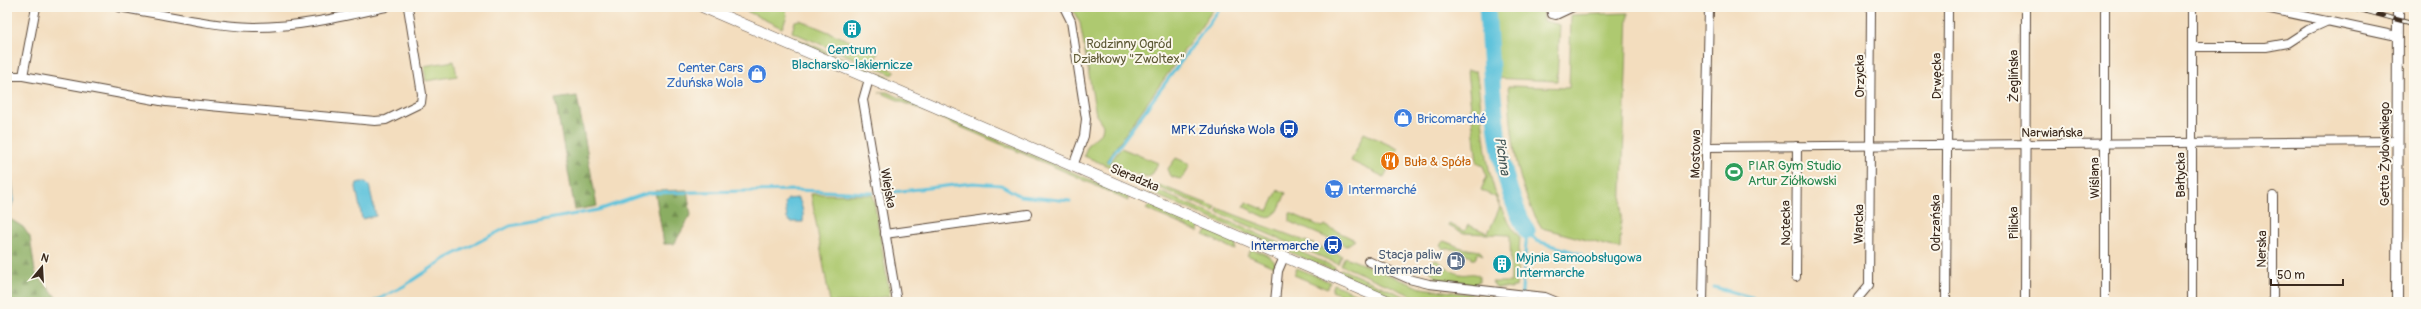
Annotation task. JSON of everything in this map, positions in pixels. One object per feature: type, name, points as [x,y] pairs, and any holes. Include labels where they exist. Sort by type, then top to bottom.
[{"type":"main road","name":"Sieradzka","points":[[703,7],[1284,256],[1377,299],[1390,302]]},
{"type":"street","points":[[23,76],[36,7]]},
{"type":"street","points":[[118,7],[253,27],[291,26],[321,22],[386,7]]},
{"type":"street","points":[[7,76],[23,76],[166,102],[375,121],[386,120],[421,103],[422,94],[408,7]]},
{"type":"street","points":[[1064,7],[1071,20],[1086,116],[1084,136],[1074,166]]},
{"type":"street","points":[[1551,7],[1552,14],[1556,15],[1573,7]]},
{"type":"street","name":"Mostowa","points":[[1703,302],[1708,147],[1709,7]]},
{"type":"street","name":"Orzycka","points":[[1871,7],[1871,146]]},
{"type":"street","name":"Drwęcka","points":[[1947,145],[1948,7]]},
{"type":"street","name":"Żeglińska","points":[[2025,144],[2026,7]]},
{"type":"street","name":"Wiślana","points":[[2105,7],[2105,302]]},
{"type":"street","name":"Bałtycka","points":[[2192,7],[2192,302]]},
{"type":"street","points":[[2261,7],[2397,36]]},
{"type":"street","name":"Getta Żydowskiego","points":[[2397,302],[2398,7]]},
{"type":"street","points":[[2192,47],[2266,47],[2288,43],[2308,30],[2328,21]]},
{"type":"street","name":"Wiejska","points":[[869,79],[863,100],[897,302]]},
{"type":"street","name":"Narwiańska","points":[[1708,147],[2397,141]]},
{"type":"street","name":"Pilicka","points":[[2025,144],[2025,302]]},
{"type":"street","name":"Odrzańska","points":[[1946,302],[1947,145]]},
{"type":"street","name":"Notecka","points":[[1796,277],[1797,146]]},
{"type":"street","name":"Warcka","points":[[1858,298],[1869,284],[1871,146]]},
{"type":"street","name":"Nerska","points":[[2272,302],[2273,196]]},
{"type":"street","points":[[885,234],[1028,214]]},
{"type":"street","points":[[1275,302],[1278,271],[1284,256]]},
{"type":"street","points":[[1368,261],[1409,279],[1425,283],[1545,297],[1557,302]]},
{"type":"street","points":[[1532,296],[1544,302]]},
{"type":"green space","points":[[738,7],[781,7],[786,10],[787,16],[782,28]]},
{"type":"green space","name":"Rodzinny Ogród Działkowy \"Zwoltex\"","points":[[1071,7],[1215,7],[1106,161],[1110,163],[1121,148],[1158,163],[1152,175],[1148,177],[1115,169],[1084,156],[1088,144],[1102,132],[1103,125],[1096,115],[1080,23]]},
{"type":"green space","points":[[1487,7],[1543,7],[1544,21],[1560,25],[1557,81],[1492,78]]},
{"type":"green space","points":[[1628,13],[1620,249],[1542,228],[1533,212],[1520,178],[1513,141],[1508,86],[1569,88],[1571,15]]},
{"type":"green space","points":[[800,20],[869,49],[870,46],[879,48],[875,62],[895,71],[893,75],[792,32],[795,21]]},
{"type":"green space","points":[[793,37],[890,78],[883,78],[794,40]]},
{"type":"green space","points":[[454,61],[457,76],[426,81],[424,66]]},
{"type":"green space","points":[[1467,71],[1476,71],[1487,158],[1498,201],[1507,220],[1520,238],[1516,287],[1512,287],[1512,289],[1496,287],[1492,282],[1511,282],[1510,235],[1464,233],[1448,226],[1449,224],[1465,231],[1468,225],[1488,233],[1500,207],[1495,197],[1481,190],[1487,176],[1483,166],[1477,163]]},
{"type":"green space","points":[[879,92],[887,92],[1128,196],[1128,201],[1073,175]]},
{"type":"green space","points":[[577,96],[597,206],[575,210],[555,99]]},
{"type":"green space","points":[[1364,133],[1398,149],[1384,177],[1351,161]]},
{"type":"green space","points":[[1176,158],[1190,164],[1185,175],[1180,179],[1172,177],[1167,170]]},
{"type":"green space","points":[[1159,185],[1216,207],[1214,211],[1155,186]]},
{"type":"green space","points":[[1151,188],[1335,267],[1334,271],[1149,192]]},
{"type":"green space","points":[[687,190],[691,215],[674,244],[664,244],[655,191]]},
{"type":"green space","points":[[1278,190],[1286,193],[1278,211],[1272,216],[1265,217],[1244,207],[1246,202],[1268,211]]},
{"type":"green space","points":[[811,194],[873,195],[890,296],[853,302],[830,302]]},
{"type":"green space","points":[[1150,205],[1199,226],[1198,232],[1146,209]]},
{"type":"green space","points":[[1218,208],[1342,256],[1338,264],[1217,212]]},
{"type":"green space","points":[[1290,213],[1322,227],[1324,225],[1355,240],[1346,246],[1290,222]]},
{"type":"green space","points":[[10,219],[23,227],[30,237],[35,272],[60,302],[7,302],[7,226]]},
{"type":"green space","points":[[1208,230],[1236,242],[1235,250],[1204,235]]},
{"type":"green space","points":[[1444,241],[1462,248],[1480,251],[1483,255],[1478,253],[1475,259],[1472,259],[1471,256],[1454,249],[1443,249],[1440,244]]},
{"type":"green space","points":[[1252,249],[1271,258],[1274,261],[1276,268],[1247,255]]},
{"type":"green space","points":[[1345,257],[1421,288],[1507,299],[1510,302],[1427,302],[1341,265]]},
{"type":"green space","points":[[1436,260],[1456,273],[1479,276],[1479,281],[1473,285],[1438,280],[1430,271],[1432,261]]},
{"type":"green space","points":[[1297,268],[1330,282],[1327,289],[1294,275]]},
{"type":"green space","points":[[1341,269],[1418,302],[1400,299],[1378,291],[1339,273]]},
{"type":"green space","points":[[1334,284],[1363,297],[1366,302],[1356,302],[1332,291]]},
{"type":"water","points":[[7,176],[12,181],[14,199],[11,208],[7,209]]},
{"type":"water","points":[[366,182],[369,185],[376,216],[362,219],[356,187],[357,183]]},
{"type":"water","points":[[798,198],[801,203],[803,222],[791,222],[787,219],[785,202],[788,199]]},
{"type":"waterway","points":[[1108,161],[1221,7]]},
{"type":"waterway","name":"Pichna","points":[[1487,7],[1493,92],[1500,152],[1515,207],[1527,231]]},
{"type":"waterway","points":[[883,193],[973,183],[1001,185],[1020,196],[1070,201]]},
{"type":"waterway","points":[[373,302],[404,286],[445,259],[510,226],[598,210],[648,193],[796,190],[873,193]]},
{"type":"waterway","points":[[1527,231],[1537,241],[1581,254]]},
{"type":"waterway","name":"Pichna","points":[[1521,302],[1527,231]]},
{"type":"waterway","points":[[1714,287],[1769,302]]},
{"type":"railway","points":[[2350,7],[2414,24]]},
{"type":"place","name":"Centrum Blacharsko-lakiernicze","points":[[852,29]]},
{"type":"place","name":"Center Cars Zduńska Wola","points":[[757,74]]},
{"type":"place","name":"Bricomarché","points":[[1403,118]]},
{"type":"place","name":"MPK Zduńska Wola","points":[[1289,129]]},
{"type":"place","name":"Buła & Spóła","points":[[1390,161]]},
{"type":"place","name":"PIAR Gym Studio Artur Ziółkowski","points":[[1734,172]]},
{"type":"place","name":"Intermarché","points":[[1334,189]]},
{"type":"place","name":"Intermarche","points":[[1333,245]]},
{"type":"place","name":"Stacja paliw Intermarche","points":[[1456,261]]},
{"type":"place","name":"Myjnia Samoobsługowa Intermarche","points":[[1502,264]]}]
